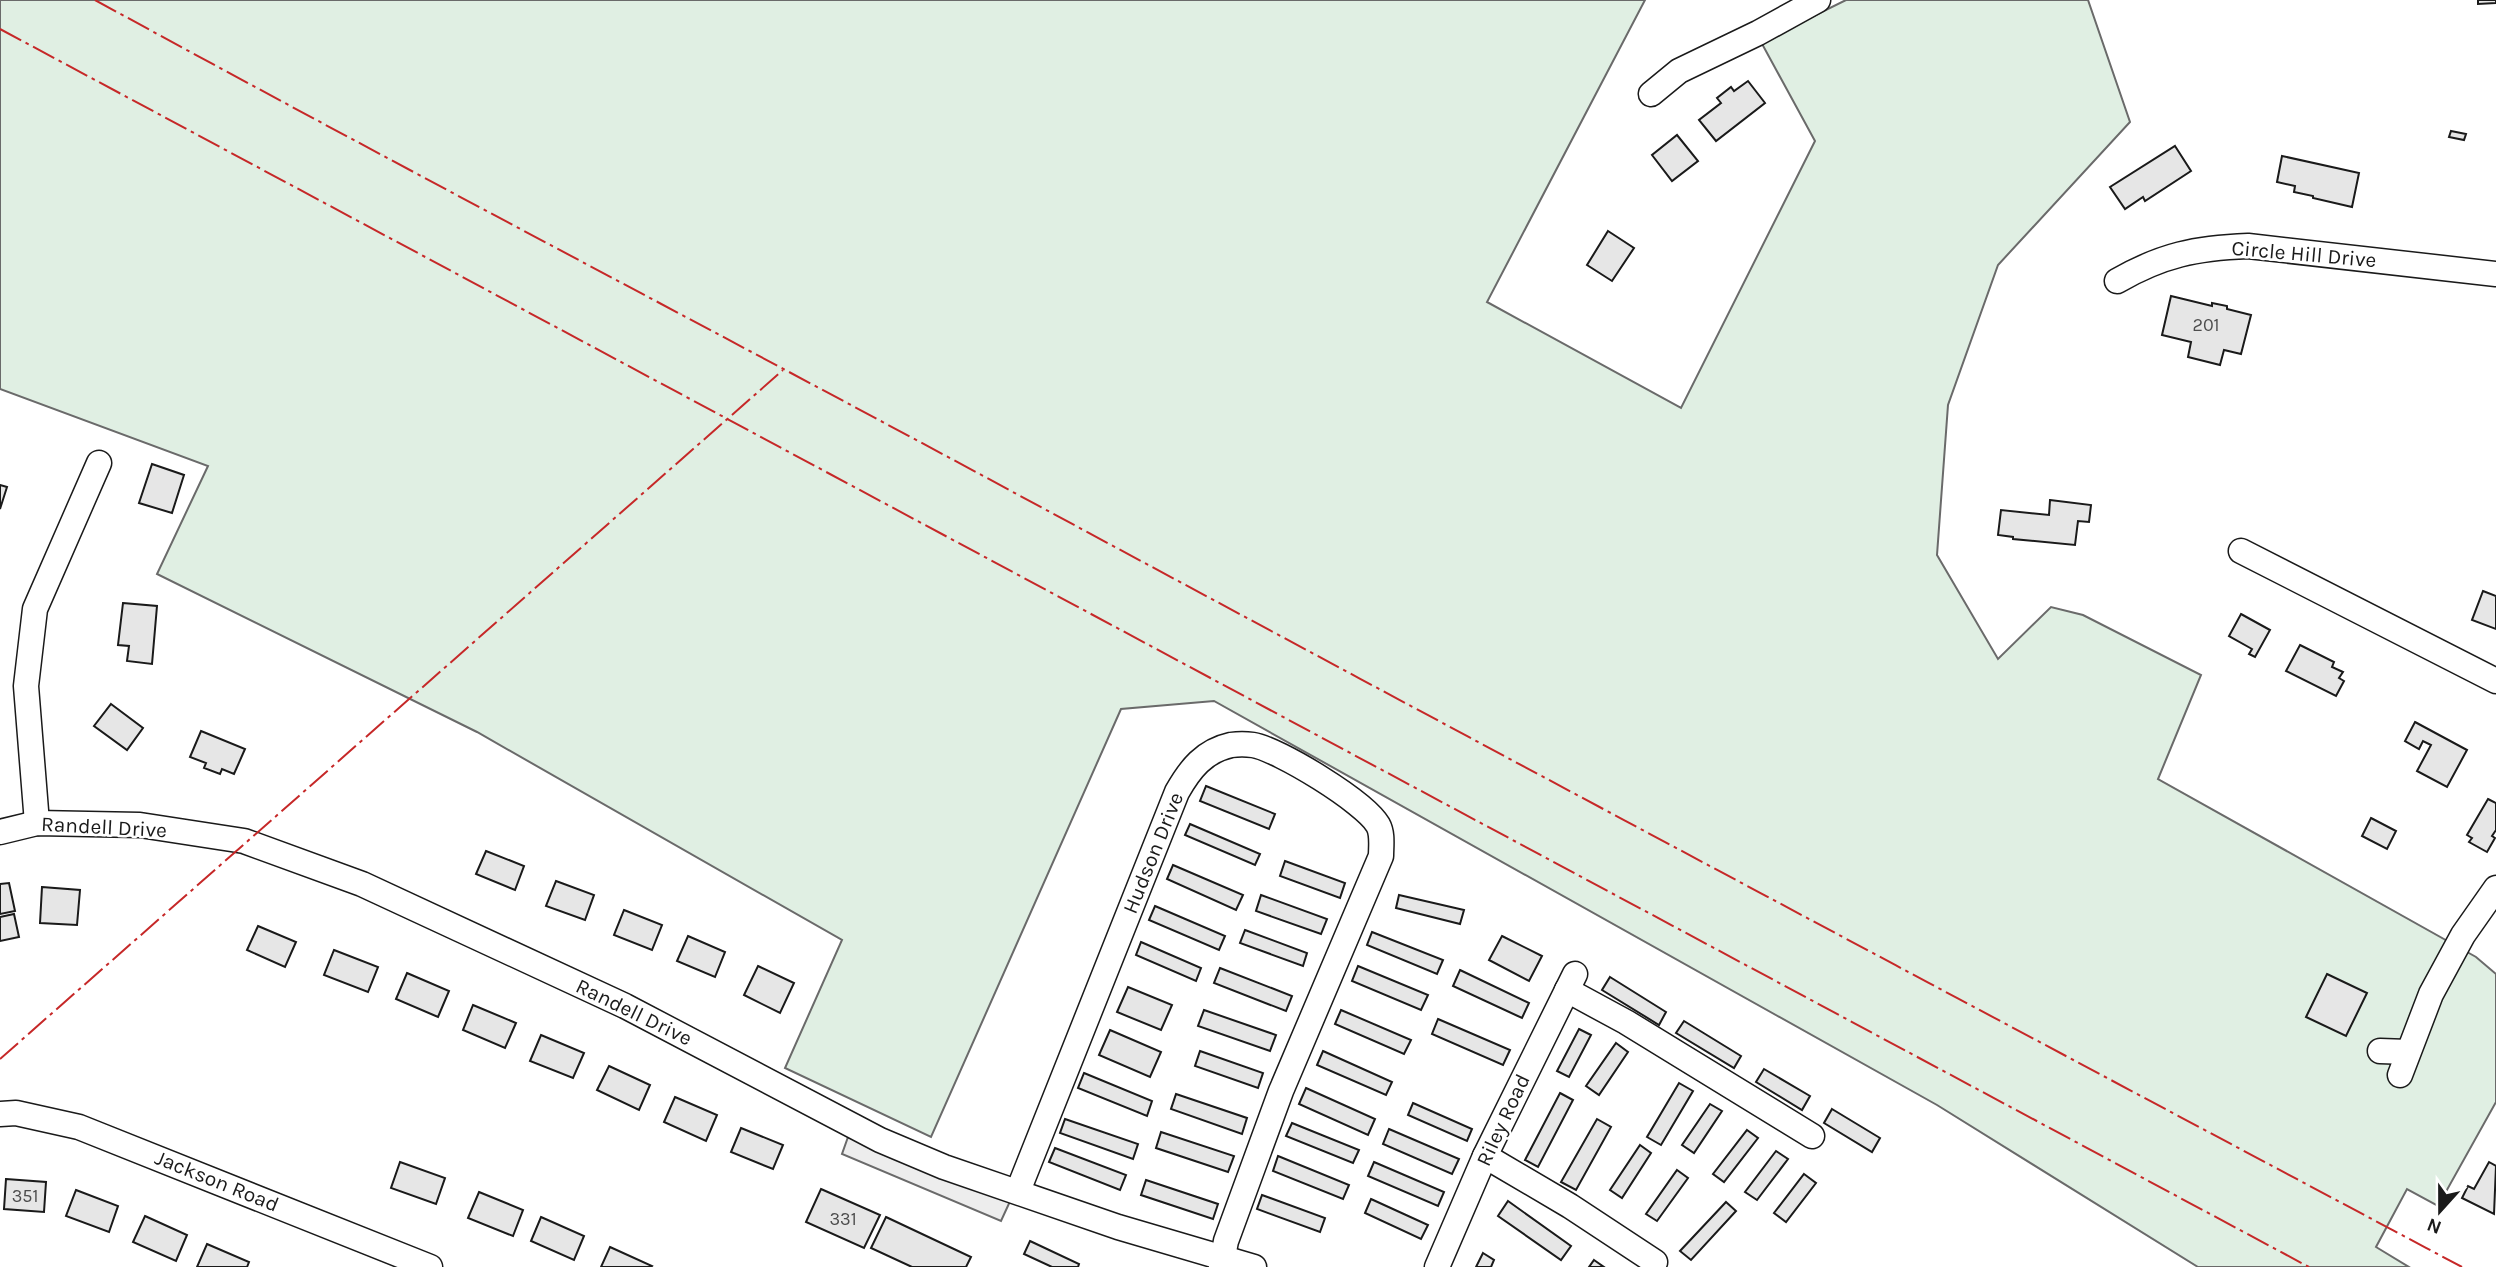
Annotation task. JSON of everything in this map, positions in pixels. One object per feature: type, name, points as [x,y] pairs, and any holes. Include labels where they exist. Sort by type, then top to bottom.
[{"type":"street","points":[[1651,94],[1679,71],[1818,0]]},
{"type":"street","name":"Circle Hill Drive","points":[[2117,281],[2146,265],[2175,256],[2213,248],[2248,246],[2496,274]]},
{"type":"street","points":[[37,823],[26,686],[35,609],[99,463]]},
{"type":"street","points":[[2241,551],[2496,681]]},
{"type":"street","name":"Hudson Drive","points":[[1018,1191],[1177,792],[1200,760],[1227,747],[1254,745],[1319,778],[1362,807],[1378,825],[1382,839],[1381,856],[1281,1091],[1226,1241],[1222,1263]]},
{"type":"street","name":"Randell Drive","points":[[0,832],[37,823],[140,825],[244,841],[362,884],[625,1006],[880,1140],[944,1167],[1222,1263],[1254,1267]]},
{"type":"street","points":[[2400,1075],[2431,994],[2453,952],[2496,888]]},
{"type":"street","name":"Riley Road","points":[[1437,1267],[1485,1156],[1571,982],[1626,1022],[1812,1136]]},
{"type":"street","points":[[2380,1051],[2407,1052]]},
{"type":"street","name":"Jackson Road","points":[[0,1114],[16,1113],[79,1126],[430,1267]]},
{"type":"street","points":[[1485,1156],[1570,1206],[1654,1262]]},
{"type":"green space","points":[[0,0],[1645,0],[1487,302],[1681,408],[1815,141],[1761,42],[1846,0],[2088,0],[2130,122],[1998,265],[1948,405],[1937,555],[1998,659],[2051,607],[2083,615],[2201,675],[2158,779],[2476,957],[2496,974],[2496,1102],[2438,1206],[2407,1189],[2376,1247],[2409,1267],[2198,1267],[1937,1105],[1214,701],[1121,709],[931,1137],[785,1068],[842,940],[477,732],[157,574],[208,466],[0,389]]},
{"type":"shaded area","points":[[848,1137],[908,1162],[1012,1197],[1001,1221],[842,1154]]},
{"type":"building","points":[[2478,0],[2496,0],[2496,3],[2478,4]]},
{"type":"building","points":[[1748,81],[1765,103],[1716,141],[1699,120],[1721,103],[1717,98],[1731,87],[1734,91]]},
{"type":"building","points":[[2451,131],[2466,134],[2464,140],[2449,137]]},
{"type":"building","points":[[1677,135],[1698,161],[1672,181],[1652,155]]},
{"type":"building","points":[[2175,146],[2191,171],[2145,201],[2143,197],[2125,209],[2110,187]]},
{"type":"building","points":[[2282,156],[2359,173],[2352,207],[2294,192],[2295,186],[2277,182]]},
{"type":"building","points":[[1608,231],[1634,248],[1612,281],[1587,265]]},
{"type":"building","points":[[2171,296],[2212,306],[2212,303],[2227,306],[2227,309],[2251,315],[2241,354],[2224,350],[2220,365],[2188,357],[2191,342],[2162,335]]},
{"type":"building","points":[[152,464],[184,475],[172,513],[139,503]]},
{"type":"building","points":[[0,485],[7,487],[0,509]]},
{"type":"building","points":[[2050,500],[2091,505],[2089,522],[2078,521],[2075,545],[1998,535],[2001,510],[2049,515]]},
{"type":"building","points":[[2483,591],[2496,596],[2496,629],[2472,620]]},
{"type":"building","points":[[123,603],[157,606],[152,664],[127,661],[129,646],[118,645]]},
{"type":"building","points":[[2241,614],[2270,630],[2255,657],[2249,654],[2252,649],[2229,636]]},
{"type":"building","points":[[2300,645],[2334,662],[2332,667],[2343,672],[2339,678],[2344,681],[2336,696],[2286,671]]},
{"type":"building","points":[[111,704],[143,728],[127,750],[94,726]]},
{"type":"building","points":[[2415,722],[2467,750],[2447,787],[2417,771],[2431,745],[2423,741],[2419,749],[2405,741]]},
{"type":"building","points":[[201,731],[245,749],[234,774],[222,769],[220,774],[204,768],[206,763],[190,757]]},
{"type":"building","points":[[1206,786],[1275,814],[1269,829],[1200,801]]},
{"type":"building","points":[[2488,799],[2496,803],[2496,830],[2492,836],[2495,838],[2487,852],[2469,842],[2472,838],[2467,835]]},
{"type":"building","points":[[2371,818],[2396,831],[2387,849],[2362,836]]},
{"type":"building","points":[[1190,824],[1260,854],[1255,865],[1185,835]]},
{"type":"building","points":[[486,851],[524,866],[515,890],[476,874]]},
{"type":"building","points":[[1285,861],[1345,883],[1340,898],[1280,876]]},
{"type":"building","points":[[1173,865],[1243,895],[1236,910],[1167,879]]},
{"type":"building","points":[[556,881],[594,895],[585,920],[546,906]]},
{"type":"building","points":[[9,883],[15,911],[0,914],[0,884]]},
{"type":"building","points":[[42,887],[80,890],[77,925],[40,923]]},
{"type":"building","points":[[1261,895],[1327,919],[1321,934],[1256,911]]},
{"type":"building","points":[[1399,895],[1464,910],[1460,924],[1396,908]]},
{"type":"building","points":[[1155,906],[1225,936],[1219,950],[1149,920]]},
{"type":"building","points":[[624,910],[662,925],[652,950],[614,935]]},
{"type":"building","points":[[14,914],[19,937],[0,941],[0,917]]},
{"type":"building","points":[[258,926],[296,942],[285,967],[247,950]]},
{"type":"building","points":[[1245,930],[1307,953],[1303,966],[1240,943]]},
{"type":"building","points":[[1372,932],[1443,960],[1437,974],[1367,945]]},
{"type":"building","points":[[688,936],[725,952],[715,977],[677,961]]},
{"type":"building","points":[[1502,936],[1542,956],[1529,981],[1489,960]]},
{"type":"building","points":[[1141,942],[1201,968],[1196,981],[1136,955]]},
{"type":"building","points":[[334,950],[378,967],[368,992],[324,975]]},
{"type":"building","points":[[758,966],[794,983],[780,1013],[744,995]]},
{"type":"building","points":[[1358,966],[1428,995],[1421,1010],[1352,981]]},
{"type":"building","points":[[1220,968],[1292,996],[1286,1011],[1214,983]]},
{"type":"building","points":[[1460,970],[1529,1003],[1522,1018],[1453,986]]},
{"type":"building","points":[[407,973],[449,991],[438,1017],[396,999]]},
{"type":"building","points":[[2327,974],[2367,993],[2346,1036],[2306,1017]]},
{"type":"building","points":[[1610,977],[1666,1012],[1659,1025],[1602,990]]},
{"type":"building","points":[[1128,987],[1172,1005],[1161,1030],[1117,1012]]},
{"type":"building","points":[[473,1005],[516,1023],[505,1048],[463,1030]]},
{"type":"building","points":[[1204,1010],[1276,1035],[1270,1051],[1198,1026]]},
{"type":"building","points":[[1341,1010],[1411,1040],[1404,1054],[1335,1024]]},
{"type":"building","points":[[1438,1019],[1510,1050],[1503,1065],[1432,1034]]},
{"type":"building","points":[[1684,1021],[1741,1056],[1734,1068],[1676,1033]]},
{"type":"building","points":[[1579,1029],[1591,1035],[1569,1077],[1557,1071]]},
{"type":"building","points":[[1110,1030],[1161,1052],[1150,1077],[1099,1055]]},
{"type":"building","points":[[541,1035],[584,1053],[573,1078],[530,1061]]},
{"type":"building","points":[[1616,1043],[1628,1052],[1599,1095],[1586,1086]]},
{"type":"building","points":[[1200,1051],[1263,1073],[1258,1088],[1195,1066]]},
{"type":"building","points":[[1323,1051],[1392,1082],[1386,1095],[1317,1065]]},
{"type":"building","points":[[609,1066],[650,1085],[639,1110],[597,1090]]},
{"type":"building","points":[[1764,1069],[1810,1096],[1802,1110],[1756,1082]]},
{"type":"building","points":[[1084,1073],[1152,1101],[1147,1116],[1078,1088]]},
{"type":"building","points":[[1679,1083],[1693,1091],[1661,1145],[1647,1137]]},
{"type":"building","points":[[1306,1088],[1375,1119],[1368,1135],[1299,1104]]},
{"type":"building","points":[[1560,1093],[1573,1100],[1538,1167],[1525,1160]]},
{"type":"building","points":[[1176,1094],[1247,1118],[1242,1134],[1171,1109]]},
{"type":"building","points":[[675,1097],[717,1115],[706,1141],[664,1122]]},
{"type":"building","points":[[1413,1103],[1472,1129],[1467,1141],[1408,1115]]},
{"type":"building","points":[[1710,1104],[1722,1111],[1694,1153],[1682,1145]]},
{"type":"building","points":[[1832,1109],[1880,1138],[1872,1152],[1824,1123]]},
{"type":"building","points":[[1065,1119],[1138,1144],[1133,1159],[1060,1133]]},
{"type":"building","points":[[1597,1119],[1611,1127],[1576,1190],[1561,1182]]},
{"type":"building","points":[[1292,1123],[1359,1150],[1353,1163],[1286,1136]]},
{"type":"building","points":[[741,1128],[783,1145],[773,1169],[731,1152]]},
{"type":"building","points":[[1389,1129],[1459,1159],[1452,1174],[1383,1144]]},
{"type":"building","points":[[1747,1130],[1758,1138],[1724,1182],[1713,1174]]},
{"type":"building","points":[[1161,1132],[1234,1156],[1228,1172],[1156,1148]]},
{"type":"building","points":[[1640,1145],[1651,1153],[1622,1198],[1610,1190]]},
{"type":"building","points":[[1055,1148],[1126,1175],[1120,1190],[1049,1162]]},
{"type":"building","points":[[1776,1151],[1788,1159],[1757,1200],[1745,1192]]},
{"type":"building","points":[[1278,1156],[1349,1185],[1343,1199],[1273,1171]]},
{"type":"building","points":[[400,1162],[445,1178],[436,1204],[391,1188]]},
{"type":"building","points":[[1374,1162],[1444,1192],[1438,1206],[1368,1176]]},
{"type":"building","points":[[2489,1162],[2496,1166],[2494,1214],[2462,1198],[2468,1186],[2474,1189]]},
{"type":"building","points":[[1677,1170],[1688,1178],[1657,1221],[1646,1214]]},
{"type":"building","points":[[1804,1174],[1816,1183],[1786,1222],[1774,1213]]},
{"type":"building","points":[[6,1179],[46,1182],[44,1212],[4,1209]]},
{"type":"building","points":[[1146,1180],[1218,1204],[1213,1219],[1141,1195]]},
{"type":"building","points":[[821,1189],[880,1215],[864,1248],[806,1222]]},
{"type":"building","points":[[76,1190],[118,1206],[109,1232],[66,1216]]},
{"type":"building","points":[[479,1192],[523,1210],[513,1236],[468,1218]]},
{"type":"building","points":[[1262,1195],[1325,1218],[1320,1232],[1257,1209]]},
{"type":"building","points":[[1371,1199],[1428,1225],[1421,1239],[1365,1213]]},
{"type":"building","points":[[1508,1201],[1571,1246],[1561,1260],[1498,1216]]},
{"type":"building","points":[[1726,1202],[1736,1211],[1691,1260],[1680,1251]]},
{"type":"building","points":[[145,1216],[187,1235],[176,1261],[133,1242]]},
{"type":"building","points":[[541,1217],[584,1236],[574,1260],[531,1241]]},
{"type":"building","points":[[886,1217],[971,1257],[966,1267],[912,1267],[871,1248]]},
{"type":"building","points":[[1030,1241],[1079,1264],[1078,1267],[1052,1267],[1024,1254]]},
{"type":"building","points":[[207,1244],[249,1262],[247,1267],[197,1267]]},
{"type":"building","points":[[610,1247],[652,1266],[601,1267]]},
{"type":"building","points":[[1483,1253],[1494,1260],[1491,1267],[1476,1267]]},
{"type":"building","points":[[1594,1260],[1604,1267],[1589,1267]]},
{"type":"power","points":[[95,0],[2462,1267]]},
{"type":"power","points":[[0,29],[2309,1267]]},
{"type":"power","points":[[0,1059],[783,370]]}]
